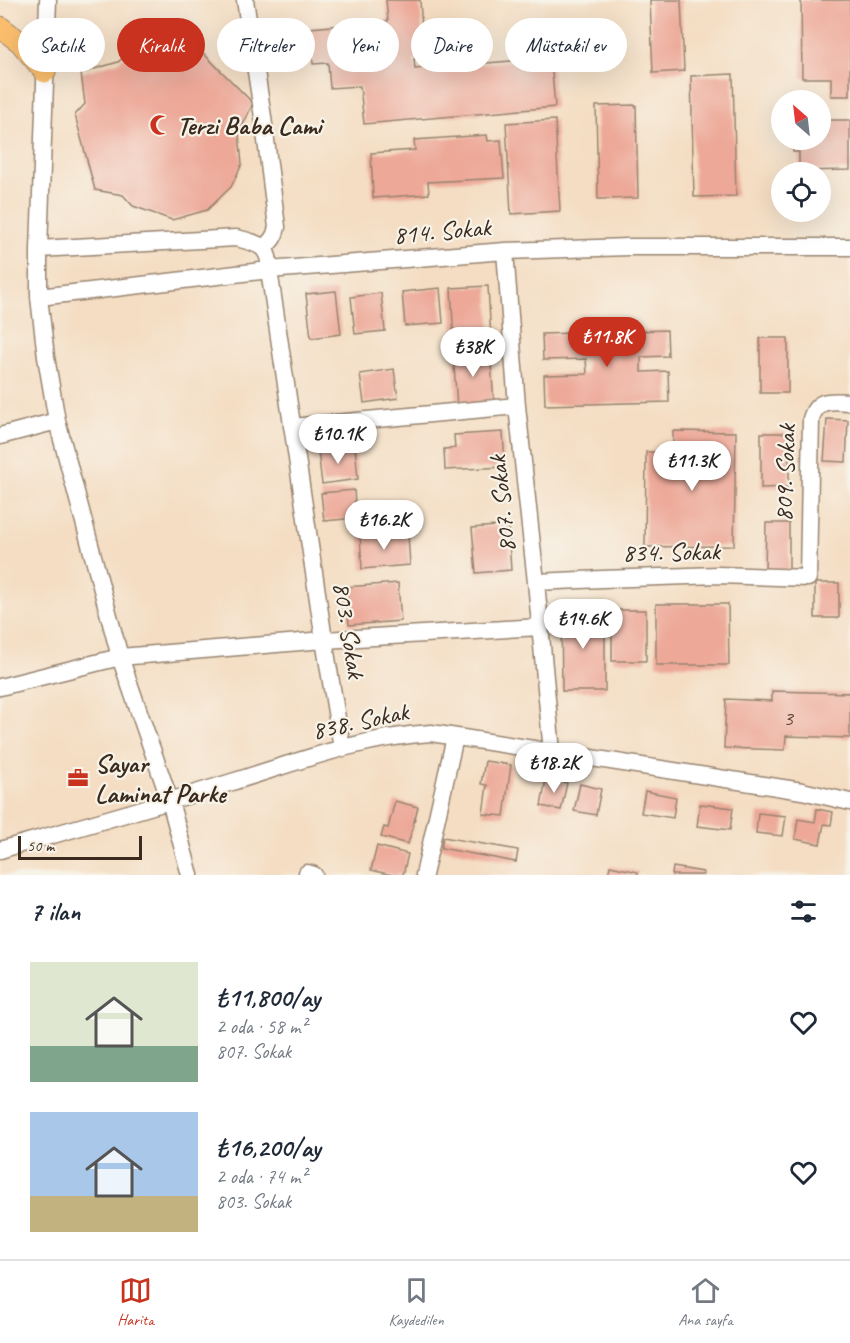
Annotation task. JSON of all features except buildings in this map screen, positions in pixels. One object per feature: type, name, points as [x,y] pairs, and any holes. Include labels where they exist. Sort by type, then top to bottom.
[{"type":"main road","points":[[0,27],[18,40]]},
{"type":"street","points":[[47,18],[48,0]]},
{"type":"street","points":[[39,249],[236,238],[258,244],[263,248],[271,242],[277,227],[245,0]]},
{"type":"street","points":[[45,72],[39,297],[44,348],[57,421],[120,657],[170,801],[190,875]]},
{"type":"street","name":"814. Sokak","points":[[39,297],[269,270],[505,251],[850,247]]},
{"type":"street","name":"803. Sokak","points":[[263,248],[268,258],[342,748]]},
{"type":"street","name":"807. Sokak","points":[[505,251],[552,752]]},
{"type":"street","name":"809. Sokak","points":[[808,578],[811,419],[818,405],[827,401],[850,402]]},
{"type":"street","points":[[292,427],[518,406]]},
{"type":"street","points":[[0,436],[57,421]]},
{"type":"street","name":"834. Sokak","points":[[536,582],[706,576],[808,578]]},
{"type":"street","points":[[0,687],[120,657],[324,640],[540,627]]},
{"type":"street","name":"838. Sokak","points":[[0,850],[342,748],[410,734],[431,733],[802,791],[850,802]]},
{"type":"street","points":[[424,875],[455,737]]},
{"type":"place","name":"Terzi Baba Cami","points":[[160,125]]},
{"type":"place","name":"Sayar Laminat Parke","points":[[78,778]]}]
